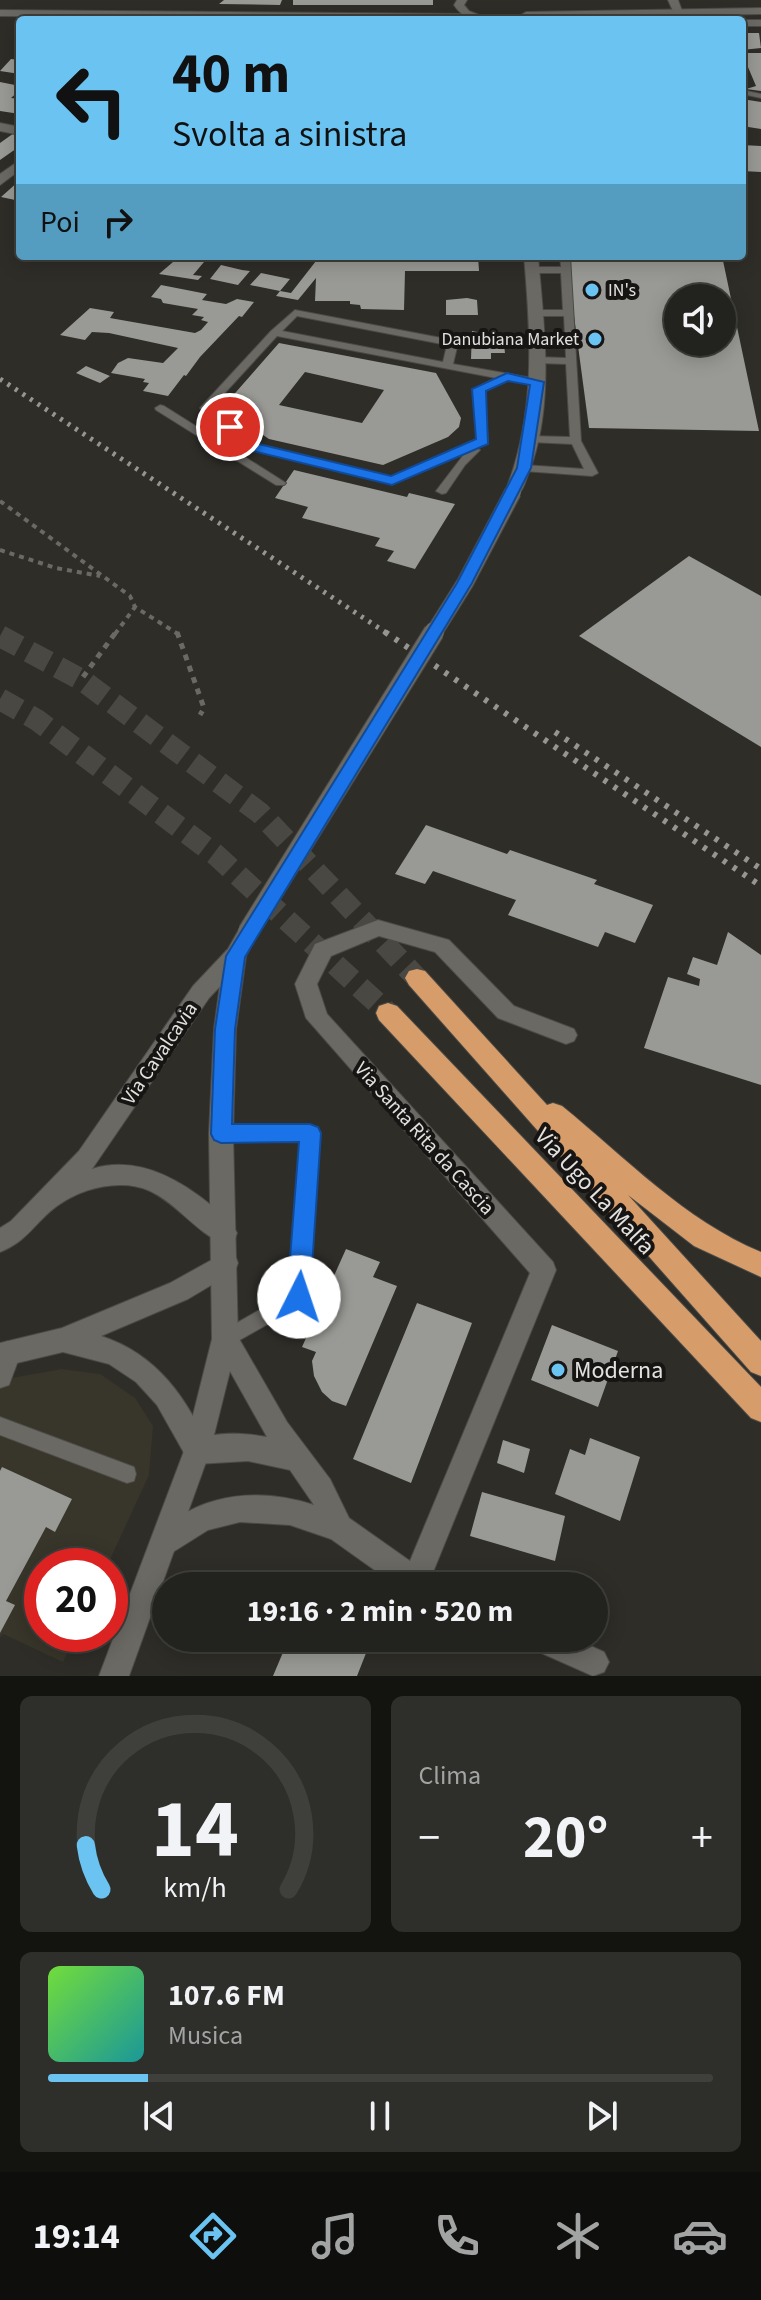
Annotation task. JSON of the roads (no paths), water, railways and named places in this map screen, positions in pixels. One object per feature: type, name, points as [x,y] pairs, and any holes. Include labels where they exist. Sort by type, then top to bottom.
[{"type":"highway","name":"Via Ugo La Malfa","points":[[417,978],[761,1362]]},
{"type":"highway","name":"Via Ugo La Malfa","points":[[388,1013],[761,1408]]},
{"type":"highway","points":[[507,1079],[582,1137],[658,1205],[738,1257],[761,1265]]},
{"type":"highway","points":[[718,1363],[761,1418]]},
{"type":"street","points":[[192,16],[212,0]]},
{"type":"street","points":[[673,0],[680,14]]},
{"type":"street","points":[[433,15],[460,2]]},
{"type":"street","points":[[531,2],[571,16]]},
{"type":"street","points":[[0,13],[143,16]]},
{"type":"street","points":[[654,16],[680,14]]},
{"type":"street","points":[[427,16],[453,16]]},
{"type":"street","points":[[609,16],[720,16]]},
{"type":"street","points":[[0,181],[16,167]]},
{"type":"street","name":"Via Cavalcavia","points":[[10,1235],[87,1158],[201,992],[235,956],[465,583],[524,468],[538,382],[532,263]]},
{"type":"street","name":"Via Santa Rita da Cascia","points":[[423,1572],[544,1270],[317,1018],[306,984],[323,950],[378,928],[442,946],[506,1012],[566,1035]]},
{"type":"street","points":[[114,1676],[197,1451],[225,1339],[226,1263],[221,1134],[225,1029],[235,956]]},
{"type":"street","name":"Via Cavalcavia","points":[[47,1200],[87,1181],[117,1174],[156,1182],[190,1202],[225,1233]]},
{"type":"street","points":[[3,1361],[63,1340],[179,1291],[226,1263]]},
{"type":"street","points":[[225,1339],[272,1422],[320,1489],[339,1528]]},
{"type":"street","points":[[63,1340],[117,1354],[154,1379],[179,1413],[197,1451]]},
{"type":"street","points":[[197,1451],[262,1447],[298,1459]]},
{"type":"street","points":[[165,1543],[202,1518],[240,1508],[290,1511],[339,1528],[400,1572]]},
{"type":"street","points":[[572,1652],[594,1662]]},
{"type":"lane","points":[[565,260],[576,441],[601,486]]},
{"type":"lane","points":[[532,263],[566,270]]},
{"type":"lane","points":[[447,366],[453,343],[295,313],[205,408],[254,447],[392,481],[483,441]]},
{"type":"lane","points":[[534,313],[569,313]]},
{"type":"lane","points":[[275,333],[538,382]]},
{"type":"lane","points":[[537,360],[572,361]]},
{"type":"lane","points":[[442,491],[461,463],[483,441],[479,389],[469,370]]},
{"type":"lane","points":[[479,389],[507,377]]},
{"type":"lane","points":[[160,408],[280,483]]},
{"type":"lane","points":[[530,439],[576,441]]},
{"type":"lane","points":[[239,458],[254,447]]},
{"type":"lane","points":[[524,468],[592,473]]},
{"type":"lane","points":[[221,1134],[310,1133],[299,1297],[225,1339]]},
{"type":"lane","points":[[0,1254],[10,1235]]},
{"type":"lane","points":[[0,1426],[127,1474]]},
{"type":"tunnel","points":[[0,636],[82,680],[260,813],[417,978]]},
{"type":"tunnel","points":[[0,699],[37,720],[216,855],[388,1013]]},
{"type":"railway","points":[[0,379],[387,633]]},
{"type":"railway","points":[[387,633],[761,886]]},
{"type":"railway","points":[[555,732],[761,869]]},
{"type":"place","name":"IN's","points":[[592,290]]},
{"type":"place","name":"Danubiana Market","points":[[595,339]]},
{"type":"place","name":"Moderna","points":[[558,1370]]}]
